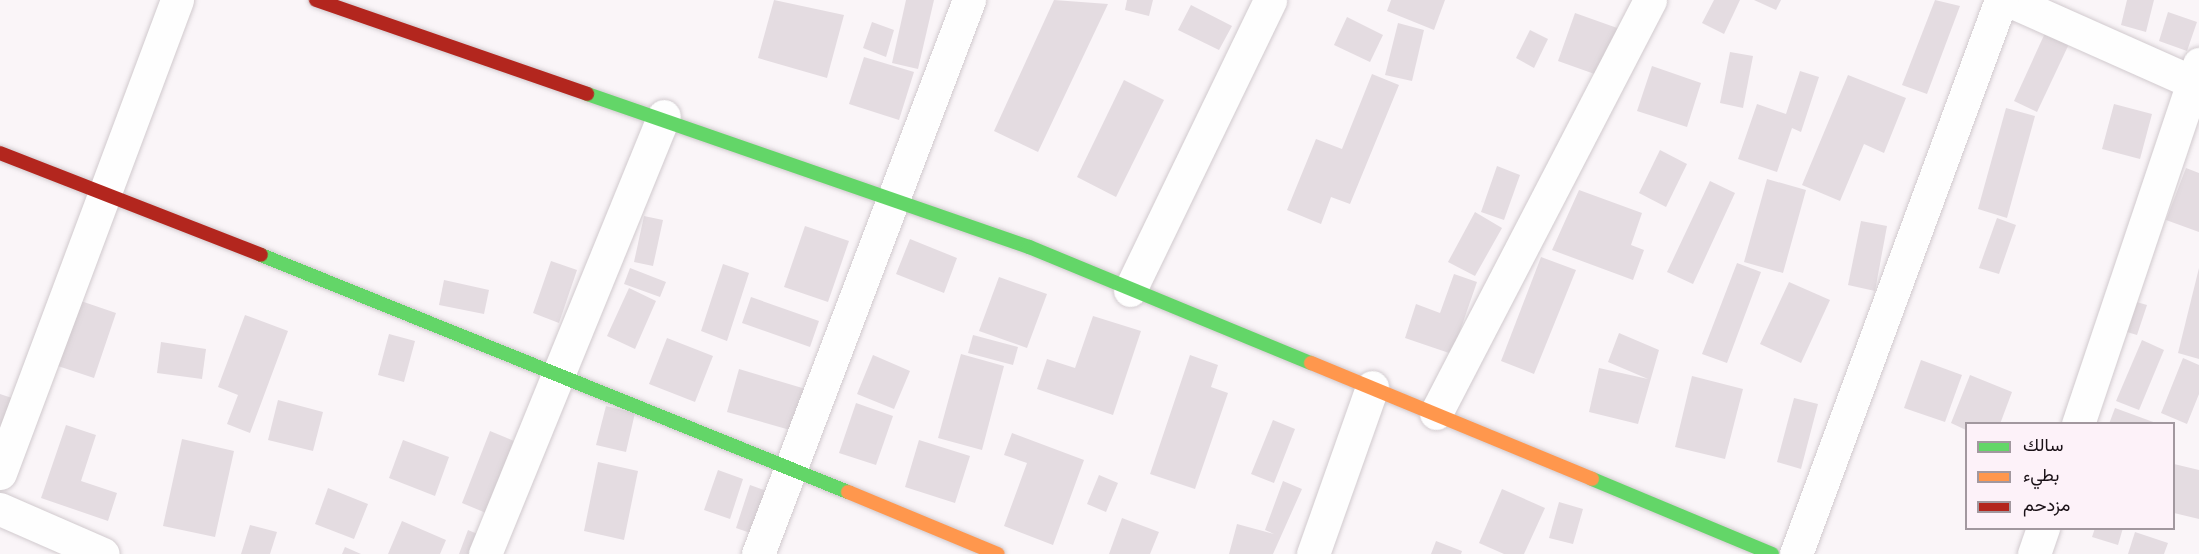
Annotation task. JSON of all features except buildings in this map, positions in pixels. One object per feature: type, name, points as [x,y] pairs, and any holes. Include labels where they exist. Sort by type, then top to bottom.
[{"type":"main road","points":[[316,0],[664,116],[895,200],[1130,290],[1372,387],[1772,554]]},
{"type":"main road","points":[[0,153],[556,371],[792,471],[998,554]]},
{"type":"street","points":[[0,473],[101,193],[177,0]]},
{"type":"street","points":[[758,554],[792,471],[969,0]]},
{"type":"street","points":[[1130,290],[1270,0]]},
{"type":"street","points":[[1436,413],[1650,0]]},
{"type":"street","points":[[1796,554],[2001,0]]},
{"type":"street","points":[[2008,0],[2197,77],[2078,422]]},
{"type":"street","points":[[485,554],[556,371],[664,116]]},
{"type":"street","points":[[1313,554],[1372,387]]},
{"type":"street","points":[[0,509],[103,554]]},
{"type":"street","points":[[2034,554],[2042,530]]},
{"type":"traffic: fast","points":[[587,94],[1029,247],[1311,363]]},
{"type":"traffic: fast","points":[[261,255],[848,492]]},
{"type":"traffic: fast","points":[[1592,479],[1772,554]]},
{"type":"traffic: slow","points":[[1311,363],[1592,479]]},
{"type":"traffic: slow","points":[[848,492],[998,554]]},
{"type":"traffic: jam","points":[[316,0],[587,94]]},
{"type":"traffic: jam","points":[[0,153],[261,255]]}]
